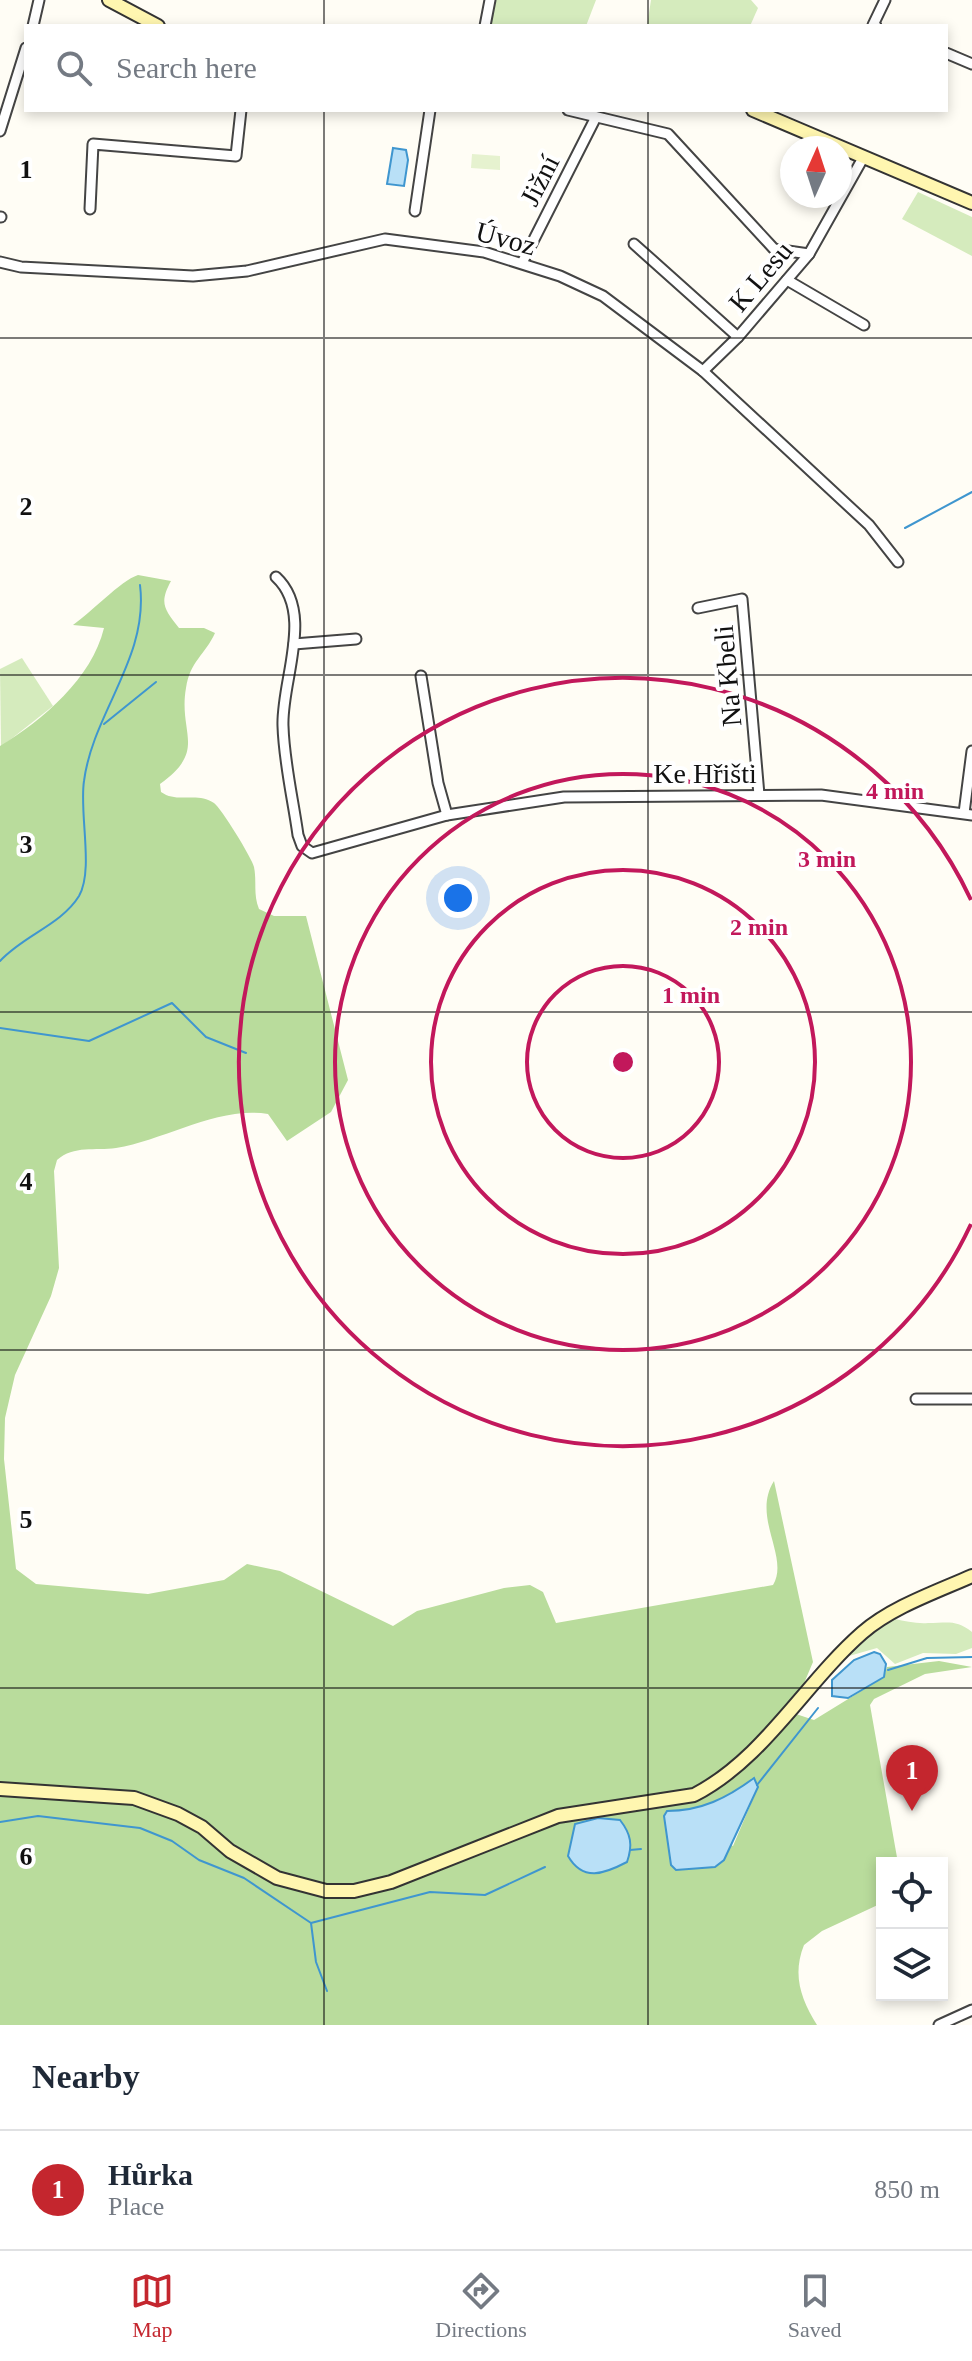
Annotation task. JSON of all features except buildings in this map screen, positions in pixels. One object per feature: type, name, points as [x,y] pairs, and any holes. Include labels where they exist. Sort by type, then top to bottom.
[{"type":"street","points":[[33,24],[39,0]]},
{"type":"street","points":[[109,0],[154,24]]},
{"type":"street","points":[[485,24],[490,0]]},
{"type":"street","points":[[873,24],[885,0]]},
{"type":"street","points":[[0,131],[24,54]]},
{"type":"street","points":[[948,54],[972,64]]},
{"type":"street","points":[[90,209],[93,144],[236,156],[241,112]]},
{"type":"street","points":[[415,211],[430,112]]},
{"type":"street","points":[[576,112],[668,134],[774,249],[809,254]]},
{"type":"street","points":[[758,112],[972,203]]},
{"type":"street","name":"Jižní","points":[[522,263],[596,117]]},
{"type":"street","name":"K Lesu","points":[[703,371],[738,337],[809,254],[863,158]]},
{"type":"street","name":"Úvoz","points":[[0,262],[21,267],[193,276],[247,271],[385,239],[453,246],[522,263],[603,296],[703,371],[869,525],[898,562]]},
{"type":"street","points":[[634,244],[738,337]]},
{"type":"street","points":[[787,280],[864,325]]},
{"type":"street","name":"Ke Hřišti","points":[[276,577],[291,604],[294,644],[283,725],[302,846],[312,853],[321,853],[447,815],[564,797],[759,795],[868,799],[968,814],[972,751]]},
{"type":"street","name":"Na Kbeli","points":[[698,608],[742,599],[759,795]]},
{"type":"street","points":[[294,644],[356,639]]},
{"type":"street","points":[[421,676],[438,783],[447,815]]},
{"type":"street","points":[[916,1399],[972,1399]]},
{"type":"street","points":[[0,1789],[134,1798],[178,1814],[242,1859],[277,1878],[326,1891],[376,1887],[558,1816],[650,1803],[702,1790],[742,1763],[862,1633],[972,1576]]},
{"type":"street","points":[[939,2025],[972,2010]]},
{"type":"green space","points":[[496,0],[596,0],[587,24],[491,24]]},
{"type":"green space","points":[[651,0],[751,0],[758,8],[751,24],[647,24]]},
{"type":"green space","points":[[472,154],[500,156],[500,170],[471,168]]},
{"type":"green space","points":[[918,192],[972,217],[972,256],[902,219]]},
{"type":"green space","points":[[138,575],[171,581],[164,601],[179,628],[204,628],[215,633],[188,679],[185,704],[187,751],[175,772],[160,784],[161,792],[214,803],[252,862],[259,909],[274,916],[306,916],[348,1080],[331,1112],[287,1141],[268,1114],[249,1113],[211,1119],[135,1144],[78,1150],[57,1160],[54,1171],[59,1268],[51,1296],[15,1375],[5,1418],[4,1459],[16,1569],[36,1584],[148,1594],[224,1580],[247,1564],[280,1571],[393,1626],[417,1611],[504,1588],[530,1585],[543,1592],[556,1623],[773,1585],[777,1562],[767,1508],[774,1481],[813,1662],[802,1688],[739,1760],[692,1790],[557,1812],[389,1878],[354,1886],[326,1886],[279,1874],[135,1793],[0,1784],[0,746],[49,710],[89,664],[104,628],[73,625]]},
{"type":"green space","points":[[22,658],[53,706],[1,747],[0,669]]},
{"type":"green space","points":[[895,1619],[961,1625],[972,1632],[972,1648],[956,1654],[923,1653],[895,1664],[877,1648],[849,1656],[861,1641]]},
{"type":"green space","points":[[939,1661],[972,1667],[925,1674],[874,1699],[870,1705],[897,1857],[876,1857],[876,1906],[822,1931],[804,1945],[799,1966],[800,1986],[817,2025],[0,2025],[0,1793],[133,1803],[176,1818],[199,1831],[227,1855],[275,1883],[355,1895],[560,1821],[695,1799],[745,1767],[793,1713],[814,1720],[884,1677],[887,1667]],"holes":[[[754,1778],[758,1787],[733,1846],[667,1811],[691,1809],[713,1802]]]},
{"type":"water","points":[[393,148],[406,150],[408,160],[404,186],[387,184]]},
{"type":"water","points":[[874,1652],[880,1654],[886,1664],[884,1677],[848,1698],[832,1696],[832,1680],[854,1660]]},
{"type":"water","points":[[754,1778],[758,1787],[724,1860],[715,1867],[676,1870],[671,1865],[664,1816],[667,1811],[691,1809],[713,1802]]},
{"type":"water","points":[[598,1818],[620,1820],[627,1830],[630,1845],[627,1862],[594,1873],[580,1870],[568,1856],[575,1824]]},
{"type":"waterway","points":[[905,528],[972,492]]},
{"type":"waterway","points":[[0,961],[62,915],[79,896],[86,857],[84,781],[89,756],[136,637],[141,612],[140,585]]},
{"type":"waterway","points":[[104,724],[156,682]]},
{"type":"waterway","points":[[0,1028],[89,1041],[172,1003],[206,1037],[246,1053]]},
{"type":"waterway","points":[[888,1670],[927,1658],[972,1657]]},
{"type":"waterway","points":[[757,1785],[818,1708]]},
{"type":"waterway","points":[[0,1822],[38,1816],[140,1828],[172,1841],[199,1860],[244,1878],[311,1923],[430,1892],[485,1895],[545,1867]]},
{"type":"waterway","points":[[630,1850],[641,1849]]},
{"type":"waterway","points":[[311,1923],[316,1962],[327,1991]]},
{"type":"place","name":"Hůrka","points":[[912,1811]]}]
